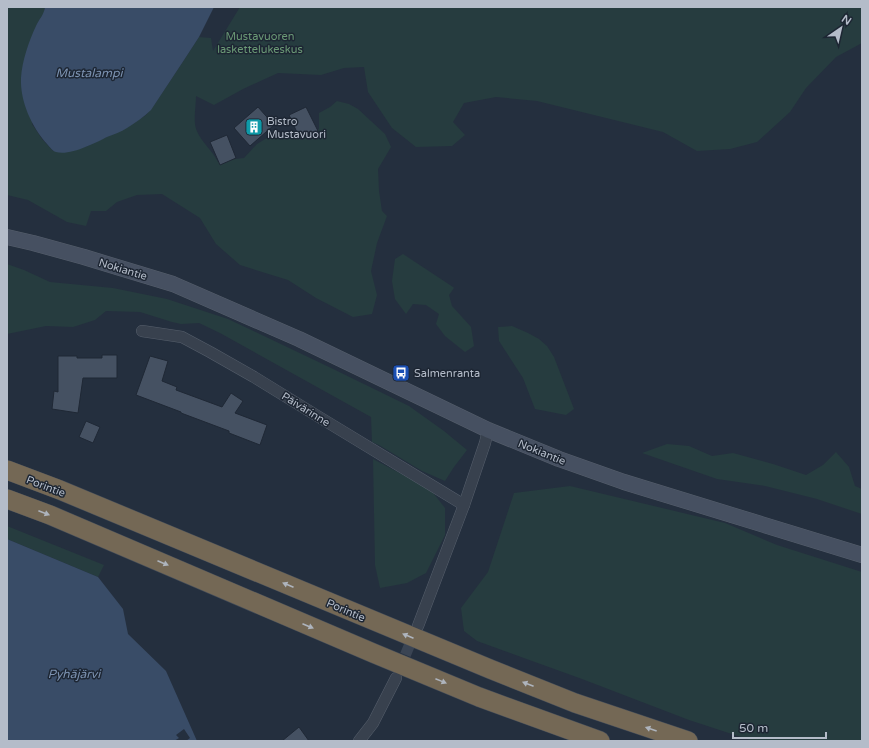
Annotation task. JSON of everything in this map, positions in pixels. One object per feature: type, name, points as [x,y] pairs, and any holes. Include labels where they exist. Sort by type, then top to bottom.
[{"type":"highway","name":"Porintie","points":[[7,470],[60,490],[490,670],[576,703],[688,741]]},
{"type":"highway","points":[[7,499],[58,518],[401,665],[486,699],[600,741]]},
{"type":"main road","name":"Nokiantie","points":[[7,237],[84,257],[173,284],[299,339],[488,430],[559,459],[624,482],[862,555]]},
{"type":"main road","name":"Nokiantie","points":[[7,246],[84,266],[236,311]]},
{"type":"street","name":"Päivärinne","points":[[142,331],[182,337],[210,352],[254,377],[464,505]]},
{"type":"street","points":[[418,626],[464,505],[488,430]]},
{"type":"street","points":[[359,741],[373,723],[396,678]]},
{"type":"green space","name":"Mustavuoren laskettelukeskus","points":[[7,7],[45,7],[44,13],[37,24],[32,124],[42,139],[53,151],[85,147],[126,128],[146,115],[199,37],[211,38],[213,51],[240,7],[862,7],[862,43],[836,57],[806,88],[790,112],[757,142],[730,149],[697,151],[663,132],[537,101],[496,97],[464,103],[453,122],[465,135],[452,146],[416,147],[392,128],[368,92],[364,67],[344,68],[321,75],[278,73],[243,89],[214,105],[196,96],[196,129],[218,162],[244,158],[257,144],[275,133],[283,136],[292,133],[302,140],[319,129],[319,113],[337,101],[349,104],[358,109],[385,134],[391,147],[378,169],[382,211],[387,216],[377,243],[371,271],[377,295],[372,314],[353,317],[316,298],[288,280],[240,265],[216,244],[200,218],[162,194],[137,195],[117,202],[106,211],[91,211],[86,226],[67,222],[28,200],[7,195]]},
{"type":"green space","points":[[403,254],[454,288],[449,295],[452,306],[471,327],[474,346],[465,352],[445,336],[436,324],[439,314],[426,305],[413,304],[406,314],[395,299],[392,281],[395,259]]},
{"type":"green space","points":[[7,264],[50,282],[113,288],[167,299],[228,319],[409,406],[444,431],[467,450],[445,481],[422,471],[372,442],[371,417],[220,333],[199,323],[181,324],[140,312],[106,311],[95,320],[73,327],[46,326],[7,334]]},
{"type":"green space","points":[[512,326],[539,339],[547,346],[554,357],[574,409],[566,415],[535,409],[523,378],[499,341],[498,327]]},
{"type":"green space","points":[[667,444],[689,446],[712,456],[733,453],[806,475],[823,465],[836,452],[849,467],[855,486],[862,489],[862,514],[817,499],[765,486],[717,479],[642,453]]},
{"type":"green space","points":[[373,459],[430,489],[445,508],[445,535],[426,573],[407,583],[380,588],[375,565]]},
{"type":"green space","points":[[570,486],[725,523],[777,545],[862,572],[862,741],[750,740],[689,720],[477,641],[464,631],[461,608],[488,572],[514,493]]},
{"type":"green space","points":[[7,526],[104,565],[98,577],[7,539]]},
{"type":"water","name":"Mustalampi","points":[[45,7],[214,7],[199,37],[151,110],[122,131],[75,151],[62,153],[52,150],[36,130],[28,114],[21,87],[21,78],[26,51]]},
{"type":"water","name":"Pyhäjärvi","points":[[7,539],[98,577],[123,609],[128,634],[166,671],[197,741],[7,741]]},
{"type":"pier","points":[[184,729],[190,738],[186,741],[174,741],[179,738],[176,735]]},
{"type":"building","name":"Bistro Mustavuori","points":[[258,107],[274,125],[250,146],[234,128]]},
{"type":"building","points":[[306,107],[318,131],[300,139],[289,115]]},
{"type":"building","points":[[227,135],[236,158],[220,165],[210,142]]},
{"type":"building","points":[[102,355],[117,355],[117,378],[83,378],[78,413],[52,409],[54,391],[58,392],[58,356],[102,358]]},
{"type":"building","points":[[150,356],[168,361],[162,381],[177,387],[176,390],[222,407],[231,393],[243,401],[235,413],[267,425],[260,445],[229,433],[229,431],[136,395]]},
{"type":"building","points":[[86,421],[100,427],[93,443],[79,437]]},
{"type":"building","points":[[299,727],[309,741],[282,741]]},
{"type":"tunnel","points":[[399,670],[415,632]]},
{"type":"place","name":"Bistro Mustavuori","points":[[254,127]]},
{"type":"place","name":"Salmenranta","points":[[401,373]]}]
